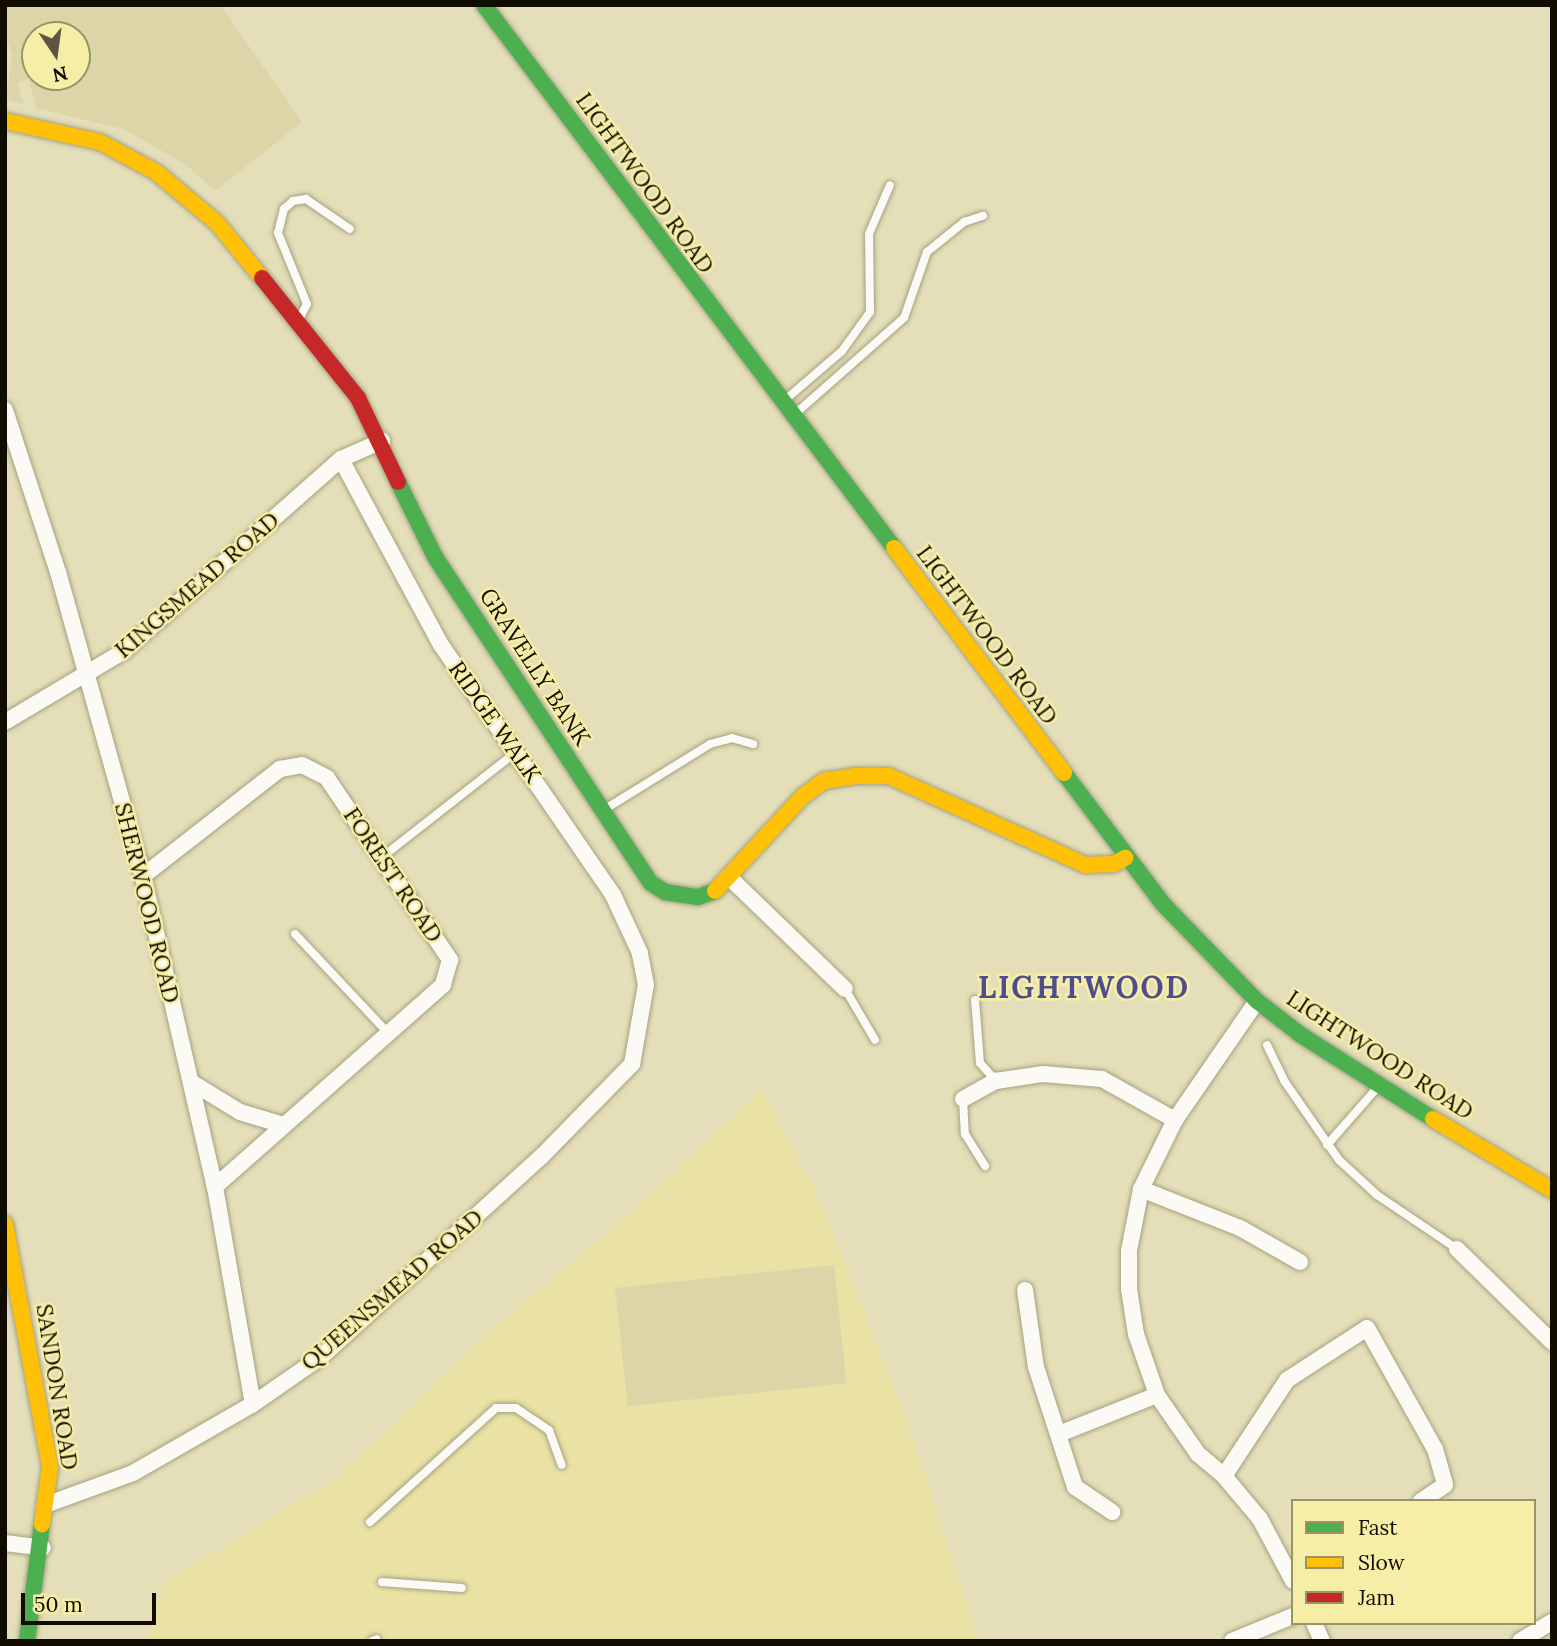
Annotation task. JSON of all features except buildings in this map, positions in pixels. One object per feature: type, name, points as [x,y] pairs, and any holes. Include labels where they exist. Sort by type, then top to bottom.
[{"type":"main road","name":"LIGHTWOOD ROAD","points":[[484,5],[1125,858],[1257,1001],[1379,1087],[1552,1190]]},
{"type":"main road","name":"GRAVELLY BANK","points":[[5,121],[100,142],[156,172],[212,218],[358,398],[382,441],[435,557],[602,811],[652,883],[665,892],[698,897],[731,879],[803,796],[824,781],[854,776],[888,776],[1085,865],[1114,864],[1125,858]]},
{"type":"main road","name":"SANDON ROAD","points":[[5,1224],[42,1410],[50,1467],[43,1548],[27,1641]]},
{"type":"street","name":"SHERWOOD ROAD","points":[[5,410],[87,675],[143,876],[215,1187],[253,1404]]},
{"type":"street","name":"KINGSMEAD ROAD","points":[[5,722],[124,652],[341,459],[382,441]]},
{"type":"street","name":"RIDGE WALK","points":[[341,459],[441,645],[613,895],[640,953],[646,985]]},
{"type":"street","name":"FOREST ROAD","points":[[143,876],[280,769],[293,764],[314,768],[327,778],[450,960],[451,968],[443,985],[215,1187]]},
{"type":"street","points":[[731,879],[845,989]]},
{"type":"street","name":"QUEENSMEAD ROAD","points":[[48,1504],[133,1473],[253,1404],[321,1357],[540,1158],[632,1064],[646,985]]},
{"type":"street","points":[[1257,1001],[1174,1121],[1142,1189],[1129,1251],[1129,1289],[1136,1334],[1157,1395],[1198,1454],[1224,1476],[1260,1519],[1291,1577]]},
{"type":"street","points":[[963,1099],[996,1081],[1043,1074],[1102,1079],[1174,1121]]},
{"type":"street","points":[[191,1082],[240,1112],[283,1125]]},
{"type":"street","points":[[1142,1189],[1196,1208],[1283,1250],[1300,1262]]},
{"type":"street","points":[[1283,1250],[1292,1235]]},
{"type":"street","points":[[1457,1249],[1552,1342]]},
{"type":"street","points":[[1025,1290],[1036,1367],[1075,1487],[1112,1512]]},
{"type":"street","points":[[1224,1476],[1287,1380],[1367,1328],[1435,1450],[1445,1485],[1424,1499]]},
{"type":"street","points":[[1059,1434],[1157,1395]]},
{"type":"street","points":[[5,1543],[43,1548]]},
{"type":"street","points":[[1232,1641],[1291,1617]]},
{"type":"street","points":[[1315,1625],[1322,1641]]},
{"type":"street","points":[[1520,1641],[1550,1627]]},
{"type":"lane","points":[[783,402],[842,351],[870,312],[869,234],[890,185]]},
{"type":"lane","points":[[297,324],[307,304],[278,233],[284,209],[293,201],[306,199],[350,229]]},
{"type":"lane","points":[[793,416],[904,318],[918,285],[919,267],[933,247],[964,222],[984,216]]},
{"type":"lane","points":[[602,811],[710,744],[733,738],[753,744]]},
{"type":"lane","points":[[381,859],[516,752]]},
{"type":"lane","points":[[295,934],[388,1033]]},
{"type":"lane","points":[[845,989],[876,1040]]},
{"type":"lane","points":[[975,1000],[980,1063],[996,1081]]},
{"type":"lane","points":[[1268,1045],[1285,1082],[1327,1145],[1377,1195],[1457,1249]]},
{"type":"lane","points":[[1327,1145],[1379,1087]]},
{"type":"lane","points":[[963,1099],[965,1134],[985,1166]]},
{"type":"lane","points":[[370,1522],[496,1408],[516,1408],[549,1430],[562,1465]]},
{"type":"lane","points":[[382,1582],[462,1588]]},
{"type":"shaded area","points":[[5,5],[220,5],[302,122],[215,191],[185,164],[123,129],[36,108],[32,91],[91,91],[91,21],[21,21],[21,81],[18,82],[23,104],[6,99],[12,54],[5,35]]},
{"type":"shaded area","points":[[762,1089],[820,1200],[852,1280],[916,1446],[979,1641],[145,1641],[165,1582],[338,1477],[490,1331],[631,1213]]},
{"type":"shaded area","points":[[834,1265],[846,1383],[628,1406],[615,1288]]},
{"type":"traffic: fast","points":[[484,5],[894,548]]},
{"type":"traffic: fast","points":[[398,482],[435,557],[651,883],[665,892],[698,897],[715,891]]},
{"type":"traffic: fast","points":[[1064,773],[1163,904],[1257,1001],[1301,1035],[1433,1119]]},
{"type":"traffic: fast","points":[[27,1641],[42,1524]]},
{"type":"traffic: slow","points":[[5,121],[100,142],[156,172],[217,223],[262,278]]},
{"type":"traffic: slow","points":[[894,548],[1064,773]]},
{"type":"traffic: slow","points":[[715,891],[803,796],[824,781],[854,776],[889,776],[1085,865],[1114,864],[1125,858]]},
{"type":"traffic: slow","points":[[1433,1119],[1552,1190]]},
{"type":"traffic: slow","points":[[5,1224],[50,1467],[42,1524]]},
{"type":"traffic: jam","points":[[262,278],[358,398],[398,482]]},
{"type":"district","name":"LIGHTWOOD","points":[[1084,987]]}]
